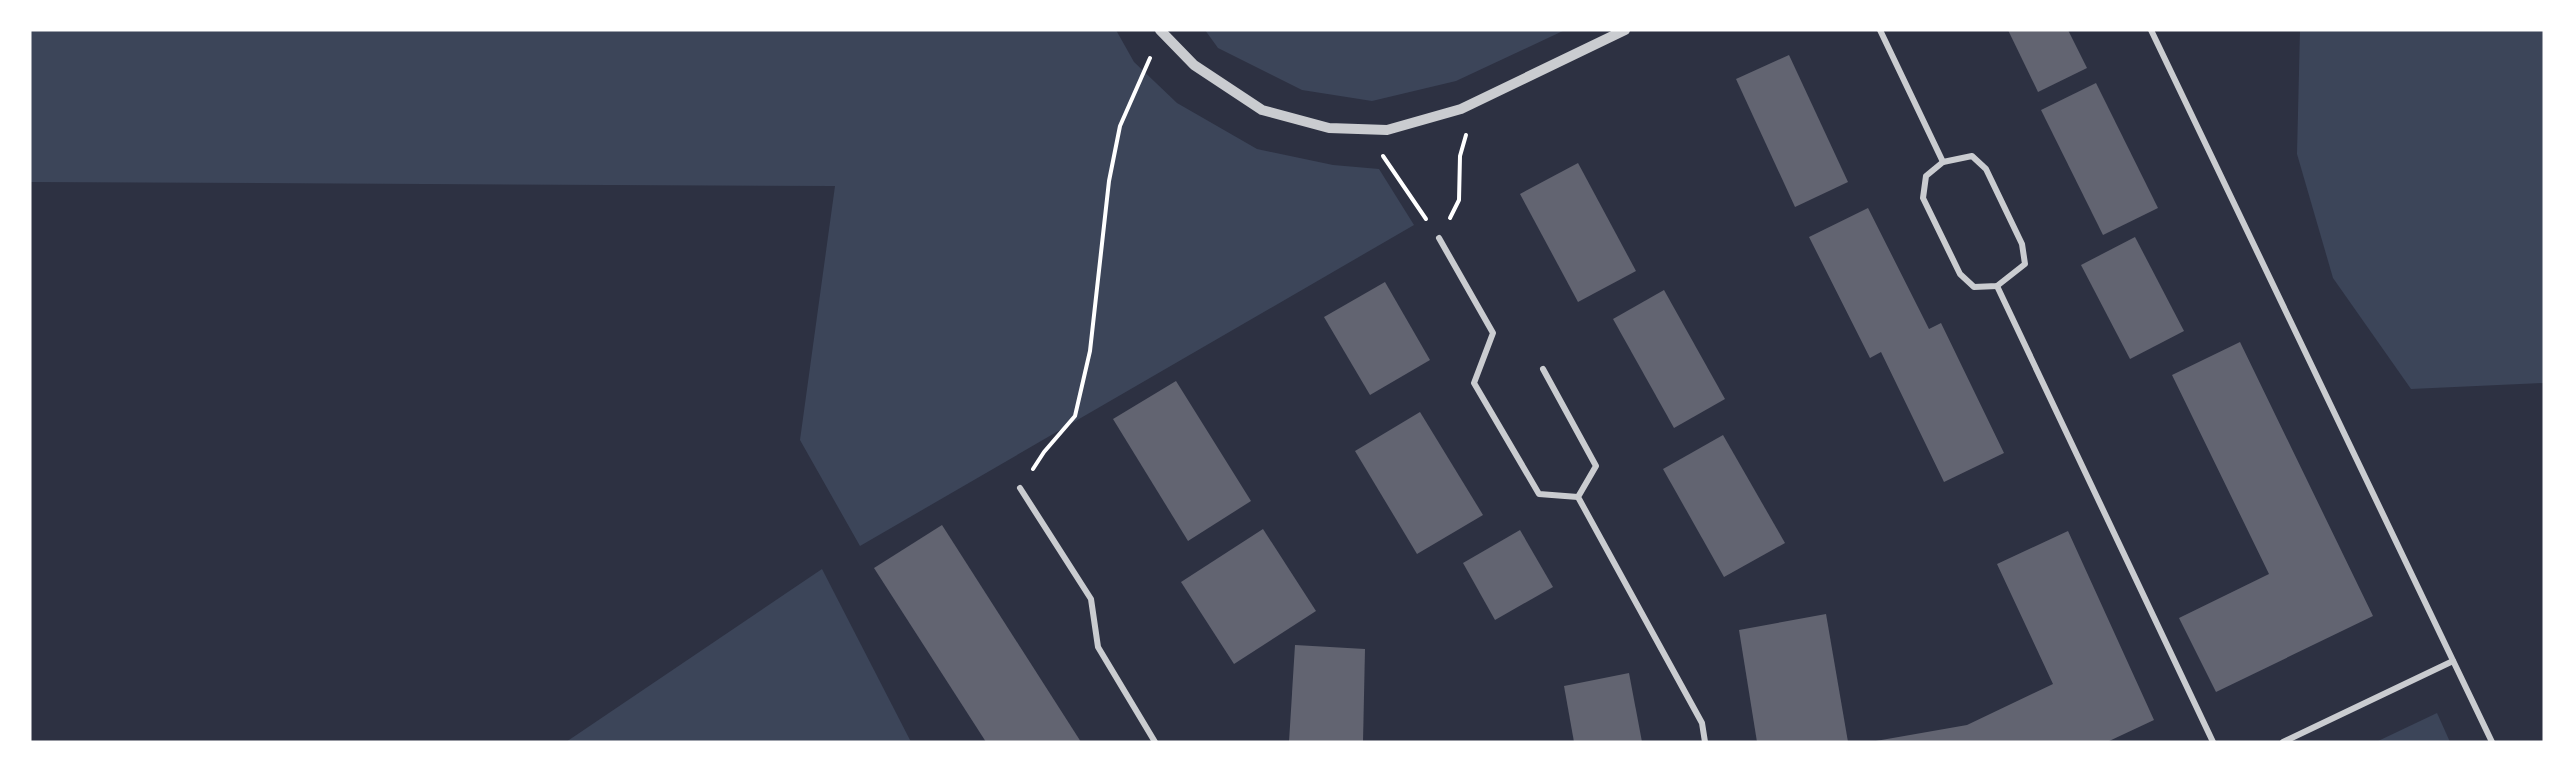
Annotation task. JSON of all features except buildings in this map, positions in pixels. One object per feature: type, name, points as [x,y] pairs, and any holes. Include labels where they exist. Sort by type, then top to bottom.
[{"type":"street","points":[[1160,31],[1194,65],[1262,110],[1329,128],[1387,130],[1461,109],[1625,30]]},
{"type":"street","points":[[1880,30],[1943,162]]},
{"type":"street","points":[[2151,30],[2492,742]]},
{"type":"street","points":[[1972,156],[1986,169],[2022,244],[2025,264],[1997,286],[1974,287],[1960,274],[1923,198],[1926,176],[1943,162],[1972,156]]},
{"type":"street","points":[[1439,238],[1492,333],[1474,383],[1539,494],[1578,497]]},
{"type":"street","points":[[1997,286],[2213,742]]},
{"type":"street","points":[[1543,369],[1596,466],[1578,497]]},
{"type":"street","points":[[1020,488],[1091,600],[1098,647],[1155,742]]},
{"type":"street","points":[[1578,497],[1702,723],[1705,742]]},
{"type":"street","points":[[2283,742],[2453,661]]},
{"type":"path","points":[[1020,488],[1044,452],[1075,417],[1090,351],[1109,181],[1120,126],[1160,31]]},
{"type":"path","points":[[1363,129],[1439,238],[1459,200],[1460,156],[1474,102]]},
{"type":"shaded area","points":[[30,30],[1116,30],[1134,62],[1177,103],[1257,149],[1333,165],[1379,169],[1414,225],[860,546],[800,440],[835,186],[30,182]]},
{"type":"shaded area","points":[[1205,30],[1565,30],[1456,81],[1372,101],[1302,90],[1218,48]]},
{"type":"shaded area","points":[[2300,30],[2544,30],[2544,383],[2411,389],[2333,278],[2297,154]]},
{"type":"shaded area","points":[[822,569],[911,742],[566,742]]},
{"type":"shaded area","points":[[2437,713],[2450,742],[2376,742]]}]
